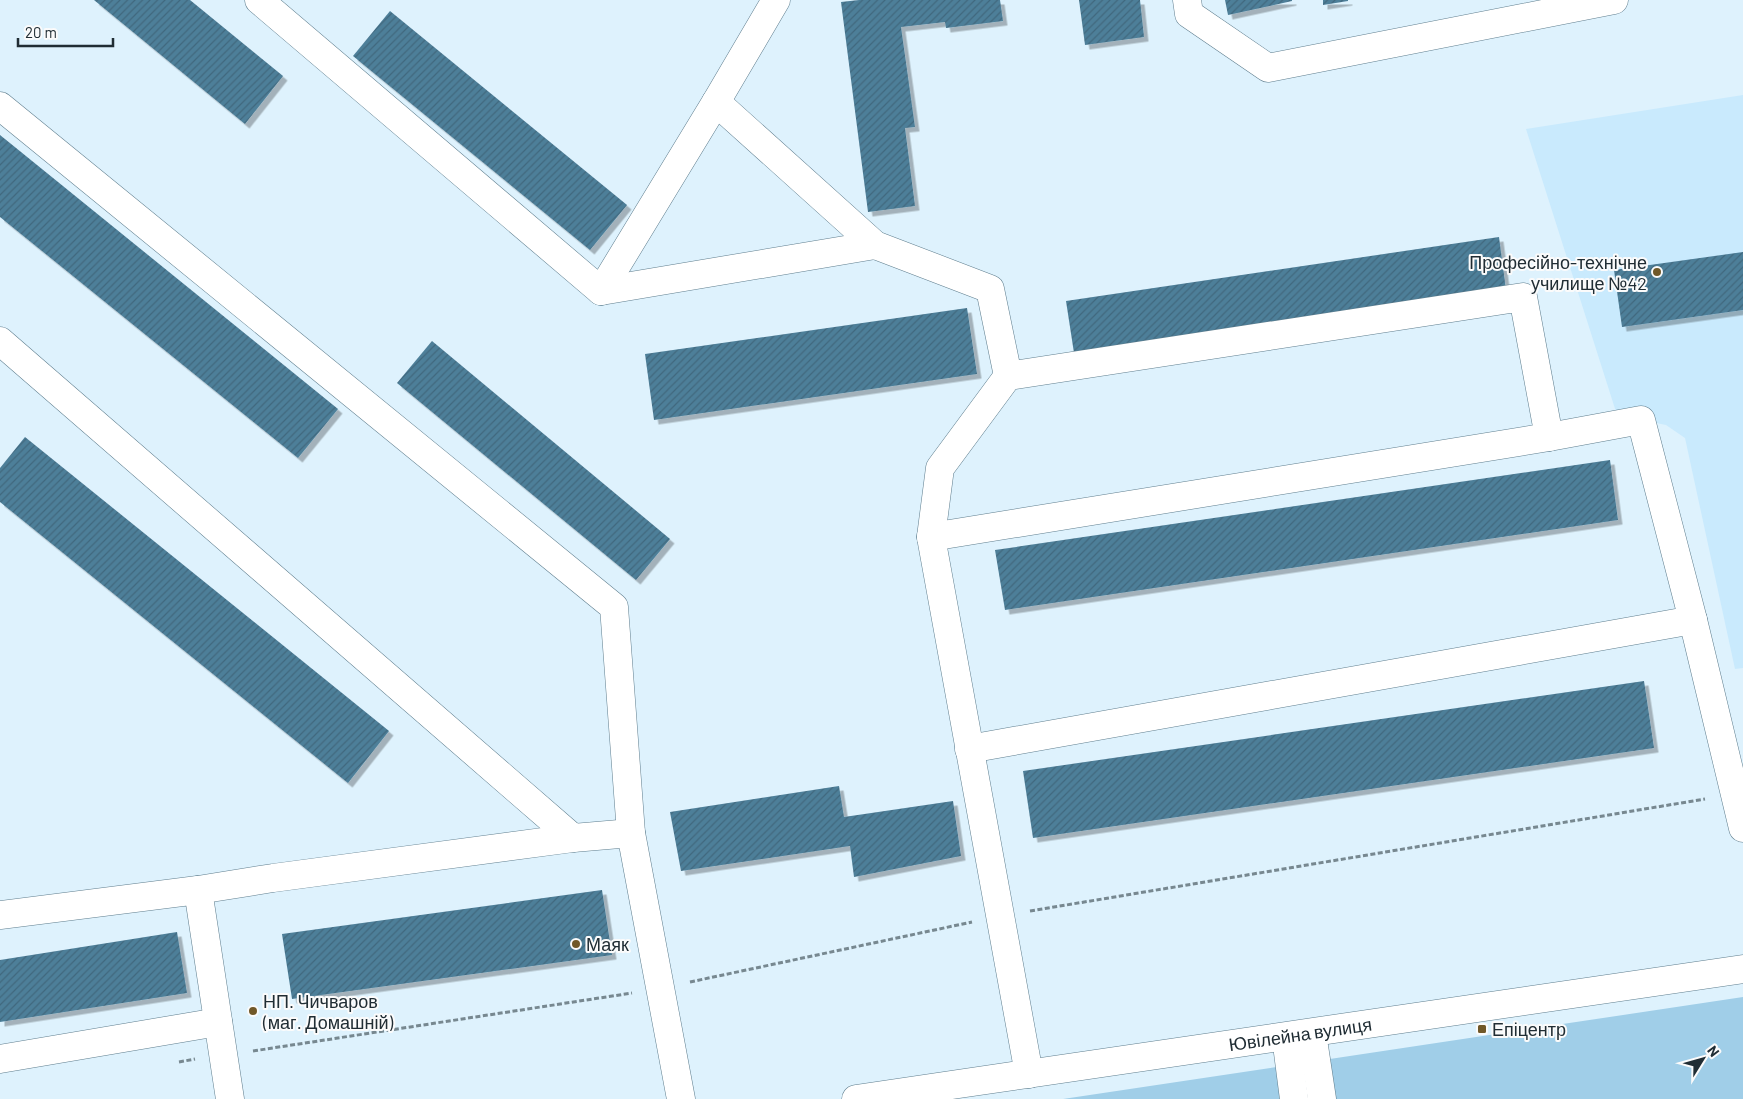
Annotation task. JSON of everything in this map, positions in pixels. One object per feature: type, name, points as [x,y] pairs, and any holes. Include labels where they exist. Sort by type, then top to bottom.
[{"type":"street","points":[[259,0],[601,291],[875,245]]},
{"type":"street","points":[[601,291],[776,0]]},
{"type":"street","points":[[1187,0],[1189,14],[1268,68],[1614,0]]},
{"type":"street","points":[[716,102],[875,245],[990,289],[1008,376]]},
{"type":"street","points":[[0,106],[614,607],[631,833],[681,1099]]},
{"type":"street","points":[[1029,1074],[931,537],[940,468],[1008,376],[1523,297],[1549,437]]},
{"type":"street","points":[[0,341],[573,838]]},
{"type":"street","points":[[931,537],[1549,437],[1641,420],[1693,620],[1743,828]]},
{"type":"street","points":[[970,749],[1693,620]]},
{"type":"street","points":[[0,915],[198,890],[282,876],[573,838],[631,833]]},
{"type":"street","points":[[198,890],[230,1099]]},
{"type":"street","name":"Ювілейна вулиця","points":[[856,1099],[1743,970]]},
{"type":"street","points":[[0,1059],[218,1022]]},
{"type":"street","points":[[1294,1099],[1299,1035]]},
{"type":"street","points":[[1299,1035],[1322,1099]]},
{"type":"path","points":[[175,1062],[660,989],[1000,916],[1735,794]]},
{"type":"shaded area","name":"Професійно-технічне училище №42","points":[[1743,95],[1743,668],[1735,669],[1685,438],[1666,425],[1617,415],[1526,129]]},
{"type":"shaded area","points":[[1743,997],[1743,1099],[1063,1099]]},
{"type":"building","points":[[94,0],[190,0],[283,76],[245,124]]},
{"type":"building","points":[[859,0],[1000,0],[1003,21],[946,28],[945,22],[901,27],[915,127],[905,128],[915,206],[868,212],[841,2]]},
{"type":"building","points":[[1079,0],[1140,0],[1144,37],[1085,45]]},
{"type":"building","points":[[1225,0],[1292,0],[1292,1],[1228,15]]},
{"type":"building","points":[[1323,0],[1348,0],[1348,1],[1323,5]]},
{"type":"building","points":[[390,11],[627,205],[590,250],[353,56]]},
{"type":"building","points":[[0,135],[338,409],[298,458],[0,217]]},
{"type":"building","points":[[1499,237],[1506,290],[1074,353],[1066,301]]},
{"type":"building","points":[[1743,252],[1743,310],[1622,327],[1614,270]]},
{"type":"building","points":[[967,308],[977,374],[654,420],[645,354]]},
{"type":"building","points":[[432,341],[670,539],[636,580],[397,383]]},
{"type":"building","points":[[25,437],[389,731],[348,783],[0,502],[0,468]]},
{"type":"building","points":[[1610,460],[1618,520],[1005,610],[995,550]]},
{"type":"building","points":[[1644,681],[1654,748],[1033,838],[1023,771]]},
{"type":"building","points":[[839,786],[844,817],[953,801],[961,856],[854,877],[850,846],[681,871],[670,812]]},
{"type":"building","points":[[602,890],[612,955],[292,999],[282,934]]},
{"type":"building","points":[[177,932],[187,993],[0,1022],[0,960]]},
{"type":"place","name":"Професійно-технічне училище №42","points":[[1657,272]]},
{"type":"place","name":"Маяк","points":[[576,944]]},
{"type":"place","name":"НП. Чичваров (маг. Домашній)","points":[[253,1011]]},
{"type":"place","name":"Епіцентр","points":[[1482,1029]]}]
